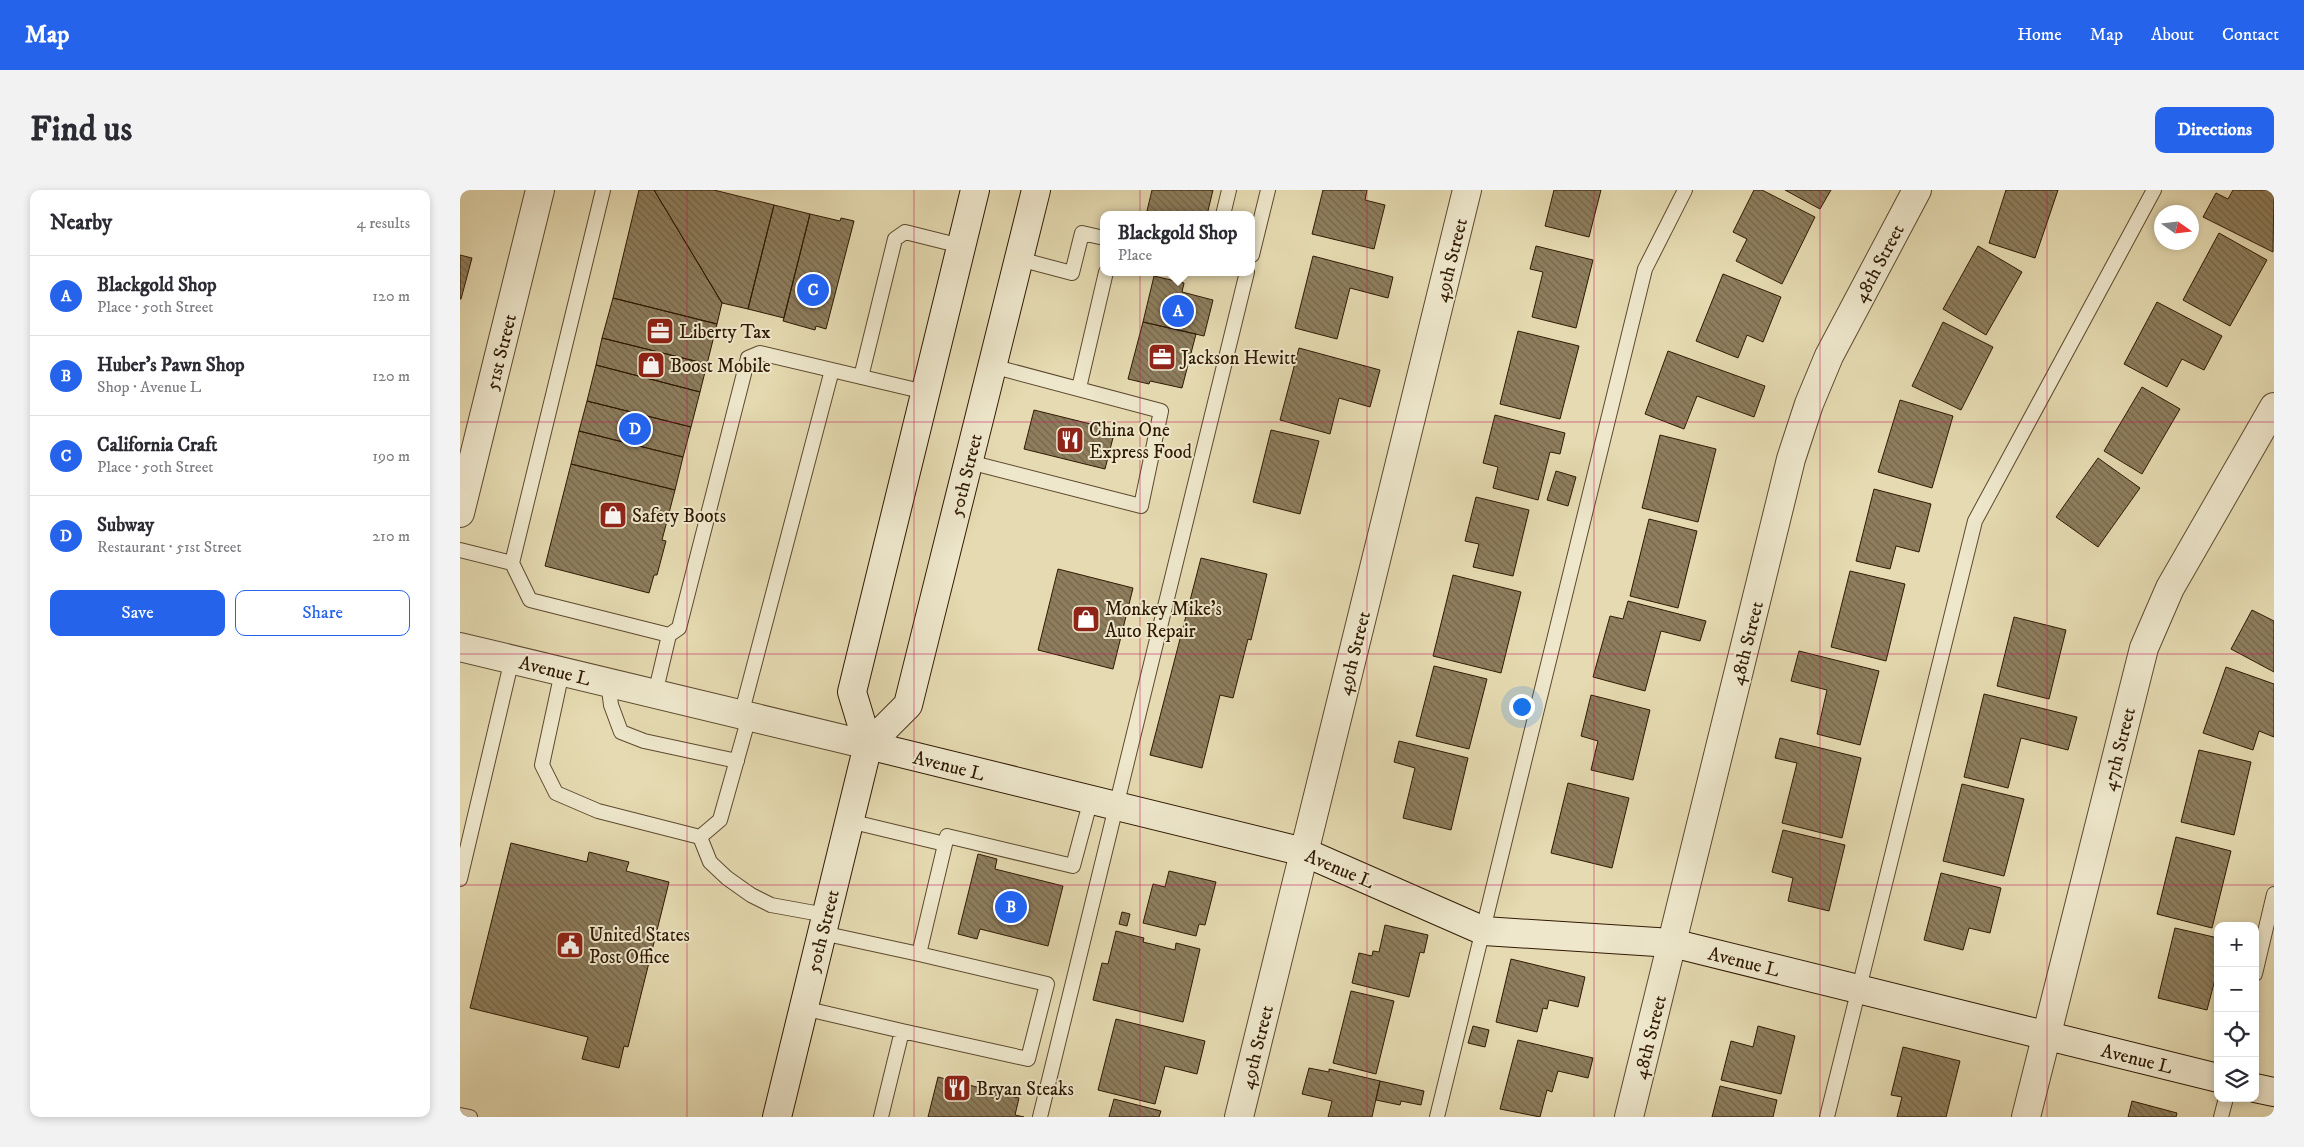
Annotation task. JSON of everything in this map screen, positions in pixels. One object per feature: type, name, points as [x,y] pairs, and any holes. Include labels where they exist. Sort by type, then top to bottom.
[{"type":"street","name":"51st Street","points":[[460,513],[540,190]]},
{"type":"street","points":[[868,745],[852,692],[975,190]]},
{"type":"street","name":"50th Street","points":[[777,1117],[868,745],[908,705],[1036,190]]},
{"type":"street","name":"49th Street","points":[[1239,1117],[1467,190]]},
{"type":"street","name":"48th Street","points":[[1629,1117],[1792,458],[1809,404],[1828,356],[1917,190]]},
{"type":"street","name":"47th Street","points":[[2026,1117],[2144,648],[2170,588],[2274,407]]},
{"type":"street","name":"Avenue L","points":[[460,647],[1118,805],[1304,852],[1484,931],[1672,943],[2214,1077]]},
{"type":"street","points":[[2259,1089],[2274,1092]]},
{"type":"lane","points":[[603,190],[512,563],[530,600],[669,635]]},
{"type":"lane","points":[[1223,211],[1229,190]]},
{"type":"lane","points":[[1255,243],[1268,190]]},
{"type":"lane","points":[[1437,1117],[1645,269],[1685,190]]},
{"type":"lane","points":[[1827,1117],[1975,521],[2154,190]]},
{"type":"lane","points":[[861,377],[895,239],[905,232],[961,246]]},
{"type":"lane","points":[[1019,259],[1072,273],[1082,233],[1100,237]]},
{"type":"lane","points":[[1079,388],[1105,276]]},
{"type":"lane","points":[[1040,1117],[1247,276]]},
{"type":"lane","points":[[655,694],[669,635],[679,628],[748,358],[760,353],[925,392]]},
{"type":"lane","points":[[969,462],[1140,506],[1161,411],[992,366]]},
{"type":"lane","points":[[700,837],[720,820],[737,762],[745,716],[832,370]]},
{"type":"lane","points":[[460,550],[512,563]]},
{"type":"lane","points":[[460,879],[512,660]]},
{"type":"lane","points":[[562,672],[542,765],[556,793],[598,811],[700,837]]},
{"type":"lane","points":[[608,682],[611,705],[620,732],[644,741],[737,762]]},
{"type":"lane","points":[[919,954],[947,836],[1074,866],[1091,799]]},
{"type":"lane","points":[[849,821],[945,844]]},
{"type":"lane","points":[[700,837],[710,862],[727,878],[771,905],[919,954],[1047,984],[1028,1059],[803,1008]]},
{"type":"lane","points":[[2257,967],[2274,894]]},
{"type":"lane","points":[[881,1117],[902,1030]]},
{"type":"lane","points":[[2221,1117],[2225,1102]]},
{"type":"lane","points":[[460,1115],[470,1117]]},
{"type":"building","points":[[639,190],[654,190],[722,303],[717,324],[613,298]]},
{"type":"building","points":[[654,190],[714,190],[774,205],[748,309],[722,303]]},
{"type":"building","points":[[1152,190],[1213,190],[1208,211],[1147,211]]},
{"type":"building","points":[[1323,190],[1367,190],[1365,200],[1385,205],[1374,249],[1312,234]]},
{"type":"building","points":[[1554,190],[1601,190],[1589,237],[1545,226]]},
{"type":"building","points":[[1754,190],[1762,190],[1815,217],[1782,284],[1736,261],[1747,239],[1733,232]]},
{"type":"building","points":[[1785,190],[1831,190],[1820,209]]},
{"type":"building","points":[[2006,190],[2058,190],[2035,258],[1989,243]]},
{"type":"building","points":[[2233,190],[2274,190],[2273,252],[2203,217],[2216,193],[2228,199]]},
{"type":"building","points":[[774,205],[810,214],[784,318],[748,309]]},
{"type":"building","points":[[810,214],[840,221],[841,218],[854,221],[826,329],[816,326],[815,330],[783,321]]},
{"type":"building","points":[[2219,233],[2267,260],[2230,326],[2183,300]]},
{"type":"building","points":[[1536,246],[1593,260],[1576,328],[1532,317],[1543,272],[1530,269]]},
{"type":"building","points":[[1978,246],[2022,272],[1986,335],[1943,309]]},
{"type":"building","points":[[460,255],[472,258],[461,299],[460,299]]},
{"type":"building","points":[[1313,256],[1393,277],[1388,298],[1350,288],[1337,339],[1295,328]]},
{"type":"building","points":[[1723,274],[1781,297],[1763,342],[1747,335],[1738,358],[1696,341]]},
{"type":"building","points":[[1154,276],[1184,283],[1182,292],[1213,300],[1204,336],[1143,322]]},
{"type":"building","name":"Liberty Tax","points":[[613,298],[717,324],[707,364],[602,338]]},
{"type":"building","points":[[2157,302],[2222,336],[2204,370],[2182,359],[2167,387],[2124,364]]},
{"type":"building","name":"Jackson Hewitt","points":[[1143,322],[1196,334],[1182,388],[1150,381],[1149,384],[1128,379]]},
{"type":"building","points":[[1943,322],[1993,347],[1961,410],[1912,386]]},
{"type":"building","points":[[1518,331],[1579,346],[1560,419],[1500,404]]},
{"type":"building","name":"Boost Mobile","points":[[602,338],[707,364],[700,392],[596,365]]},
{"type":"building","points":[[1299,348],[1380,370],[1370,407],[1339,398],[1330,434],[1280,420]]},
{"type":"building","points":[[1668,351],[1765,386],[1754,417],[1697,396],[1684,429],[1645,414]]},
{"type":"building","points":[[596,365],[700,392],[691,427],[587,401]]},
{"type":"building","points":[[2142,387],[2180,409],[2142,474],[2104,451]]},
{"type":"building","points":[[1900,400],[1953,416],[1932,488],[1878,472]]},
{"type":"building","points":[[587,401],[691,427],[683,457],[579,431]]},
{"type":"building","name":"China One Express Food","points":[[1034,410],[1115,430],[1105,469],[1024,449]]},
{"type":"building","points":[[1495,415],[1565,433],[1560,454],[1550,452],[1538,500],[1493,488],[1498,467],[1483,463]]},
{"type":"building","points":[[1271,430],[1319,441],[1300,514],[1253,502]]},
{"type":"building","points":[[579,431],[683,457],[675,490],[571,464]]},
{"type":"building","points":[[1660,435],[1716,449],[1698,522],[1642,508]]},
{"type":"building","points":[[2098,458],[2140,488],[2098,547],[2056,517]]},
{"type":"building","name":"Safety Boots","points":[[571,464],[675,490],[662,540],[666,541],[657,575],[654,575],[649,593],[545,566]]},
{"type":"building","points":[[1556,471],[1576,477],[1568,506],[1547,500]]},
{"type":"building","points":[[1874,489],[1931,504],[1919,552],[1896,546],[1890,569],[1856,561]]},
{"type":"building","points":[[1476,497],[1529,510],[1513,576],[1473,567],[1479,544],[1465,541]]},
{"type":"building","points":[[1649,519],[1697,531],[1678,608],[1630,596]]},
{"type":"building","points":[[1201,558],[1267,574],[1251,640],[1248,639],[1233,698],[1220,695],[1202,768],[1150,755]]},
{"type":"building","name":"Monkey Mike's Auto Repair","points":[[1058,569],[1133,588],[1113,669],[1038,650]]},
{"type":"building","points":[[1850,571],[1905,584],[1886,661],[1831,647]]},
{"type":"building","points":[[1453,575],[1521,592],[1501,673],[1433,656]]},
{"type":"building","points":[[1628,601],[1706,621],[1700,641],[1661,631],[1645,691],[1593,677],[1610,616],[1623,619]]},
{"type":"building","points":[[2252,610],[2274,621],[2274,672],[2231,649]]},
{"type":"building","points":[[2014,617],[2066,630],[2049,699],[1997,686]]},
{"type":"building","points":[[1799,651],[1879,671],[1860,745],[1817,734],[1827,690],[1791,681]]},
{"type":"building","points":[[1434,666],[1487,679],[1469,749],[1416,736]]},
{"type":"building","points":[[2226,667],[2274,684],[2274,737],[2259,731],[2253,750],[2203,733]]},
{"type":"building","points":[[1984,694],[2077,717],[2068,750],[2021,738],[2008,788],[1964,777]]},
{"type":"building","points":[[1591,695],[1650,710],[1633,780],[1591,770],[1598,741],[1581,736]]},
{"type":"building","points":[[1780,738],[1861,758],[1842,838],[1782,823],[1797,763],[1775,758]]},
{"type":"building","points":[[1399,741],[1468,758],[1451,830],[1403,818],[1415,768],[1394,762]]},
{"type":"building","points":[[2199,750],[2251,762],[2234,835],[2181,822]]},
{"type":"building","points":[[1568,783],[1629,798],[1612,868],[1551,853]]},
{"type":"building","points":[[1962,784],[2024,799],[2004,876],[1943,861]]},
{"type":"building","points":[[1783,830],[1845,845],[1829,911],[1788,901],[1793,878],[1772,872]]},
{"type":"building","points":[[2176,837],[2231,851],[2212,928],[2157,914]]},
{"type":"building","name":"United States Post Office","points":[[511,843],[587,862],[589,852],[629,862],[626,871],[669,882],[628,1047],[624,1046],[619,1068],[582,1059],[588,1037],[470,1008]]},
{"type":"building","points":[[978,854],[997,859],[995,869],[1063,886],[1048,946],[980,929],[977,939],[958,934]]},
{"type":"building","points":[[1169,871],[1216,882],[1205,925],[1199,924],[1196,936],[1143,923],[1153,884],[1165,887]]},
{"type":"building","points":[[1941,873],[2001,888],[1990,933],[1969,928],[1963,950],[1924,940]]},
{"type":"building","points":[[1122,912],[1130,914],[1127,926],[1119,924]]},
{"type":"building","points":[[1385,925],[1428,935],[1424,953],[1420,952],[1409,997],[1352,983],[1359,953],[1372,956],[1373,951],[1379,952]]},
{"type":"building","points":[[2175,928],[2214,937],[2214,983],[2207,1010],[2158,998]]},
{"type":"building","points":[[1116,931],[1144,938],[1143,942],[1175,950],[1176,943],[1200,949],[1183,1022],[1093,1000],[1102,963],[1108,964]]},
{"type":"building","points":[[1511,959],[1585,977],[1578,1007],[1549,1000],[1547,1009],[1543,1008],[1537,1032],[1496,1022]]},
{"type":"building","points":[[1351,991],[1394,1001],[1376,1074],[1333,1063]]},
{"type":"building","points":[[1116,1019],[1205,1041],[1197,1074],[1165,1066],[1155,1104],[1098,1090]]},
{"type":"building","points":[[1473,1026],[1489,1030],[1485,1047],[1468,1043]]},
{"type":"building","points":[[1758,1026],[1795,1036],[1781,1094],[1721,1080],[1731,1041],[1753,1047]]},
{"type":"building","points":[[1518,1040],[1593,1058],[1588,1078],[1558,1071],[1552,1092],[1547,1090],[1540,1117],[1500,1109]]},
{"type":"building","points":[[1903,1047],[1960,1061],[1946,1117],[1897,1117],[1902,1097],[1891,1095]]},
{"type":"building","points":[[1309,1068],[1329,1072],[1329,1069],[1380,1081],[1372,1117],[1328,1117],[1332,1101],[1302,1094]]},
{"type":"building","name":"Bryan Steaks","points":[[938,1077],[1019,1098],[1015,1115],[1024,1117],[928,1117]]},
{"type":"building","points":[[1380,1081],[1424,1091],[1421,1105],[1401,1101],[1400,1105],[1376,1100]]},
{"type":"building","points":[[1720,1086],[1777,1100],[1773,1117],[1712,1117]]},
{"type":"building","points":[[1114,1099],[1161,1111],[1159,1117],[1109,1117]]},
{"type":"building","points":[[2132,1101],[2177,1113],[2176,1117],[2128,1117]]},
{"type":"place","name":"California Craft","points":[[813,290]]},
{"type":"place","name":"Blackgold Shop","points":[[1178,311]]},
{"type":"place","name":"Liberty Tax","points":[[660,331]]},
{"type":"place","name":"Jackson Hewitt","points":[[1162,357]]},
{"type":"place","name":"Boost Mobile","points":[[651,365]]},
{"type":"place","name":"Subway","points":[[635,429]]},
{"type":"place","name":"China One Express Food","points":[[1070,440]]},
{"type":"place","name":"Safety Boots","points":[[613,515]]},
{"type":"place","name":"Monkey Mike's Auto Repair","points":[[1086,619]]},
{"type":"place","name":"Huber's Pawn Shop","points":[[1011,907]]},
{"type":"place","name":"United States Post Office","points":[[570,945]]},
{"type":"place","name":"Bryan Steaks","points":[[957,1088]]}]
